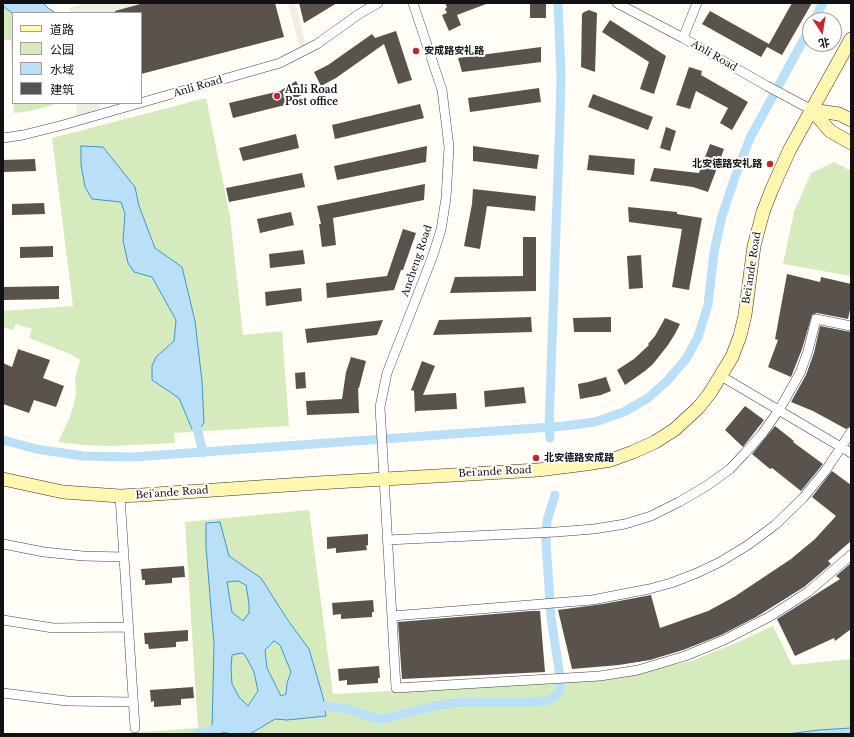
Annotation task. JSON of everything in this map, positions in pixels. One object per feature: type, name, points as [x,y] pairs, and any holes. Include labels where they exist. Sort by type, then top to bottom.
[{"type":"street","name":"Anli Road","points":[[142,102],[280,63],[317,44],[359,14],[378,3]]},
{"type":"street","name":"Ancheng Road","points":[[413,3],[442,90],[450,147],[446,198],[439,237],[430,264],[387,373],[380,407],[396,688],[600,676],[638,670],[685,656],[724,640],[769,617],[808,592],[851,555]]},
{"type":"street","name":"Anli Road","points":[[617,3],[683,38],[786,97],[812,110],[840,114],[851,120]]},
{"type":"street","points":[[683,38],[697,3]]},
{"type":"street","name":"Bei'ande Road","points":[[3,480],[64,492],[120,496],[384,478],[538,470],[611,460],[644,447],[674,430],[698,408],[710,394],[732,357],[740,336],[745,315],[754,246],[763,212],[780,169],[851,38]]},
{"type":"street","name":"Anli Road","points":[[3,138],[23,135],[63,125],[136,104]]},
{"type":"street","name":"Anli Road","points":[[812,110],[830,131],[851,143]]},
{"type":"street","points":[[387,540],[534,534],[594,529],[625,524],[651,516],[708,485],[730,469],[746,454],[779,410],[800,373],[808,351],[816,319],[851,326]]},
{"type":"street","points":[[721,376],[851,453]]},
{"type":"street","points":[[392,616],[592,600],[649,589],[671,583],[720,562],[748,546],[775,525],[803,498],[826,470],[842,448],[851,432]]},
{"type":"street","points":[[120,496],[135,728]]},
{"type":"street","points":[[3,544],[60,554],[124,558]]},
{"type":"street","points":[[3,620],[54,628],[128,627]]},
{"type":"street","points":[[3,693],[67,701],[133,702]]},
{"type":"green space","points":[[3,6],[12,13],[12,66],[11,40],[3,40]]},
{"type":"green space","points":[[206,98],[230,216],[243,335],[282,331],[289,426],[174,433],[175,443],[111,446],[58,442],[70,417],[76,395],[75,379],[80,360],[70,354],[29,338],[32,329],[16,324],[13,330],[3,327],[3,311],[73,306],[52,138]]},
{"type":"green space","points":[[13,104],[56,104],[31,111],[14,113]]},
{"type":"green space","points":[[834,162],[851,171],[851,276],[783,264],[794,212],[811,173]]},
{"type":"green space","points":[[309,510],[333,694],[427,689],[641,672],[691,661],[773,626],[792,665],[851,659],[851,728],[788,734],[116,734],[198,728],[185,522]]},
{"type":"shaded area","points":[[88,3],[155,3],[120,12],[71,12],[69,8]]},
{"type":"shaded area","points":[[288,3],[295,3],[307,50],[301,53]]},
{"type":"shaded area","points":[[77,104],[99,104],[102,114],[75,122]]},
{"type":"water","points":[[3,3],[43,3],[54,12],[12,13],[3,6]]},
{"type":"water","points":[[81,146],[103,147],[135,187],[139,206],[155,248],[182,267],[195,321],[202,381],[204,423],[201,427],[192,429],[179,398],[152,380],[152,366],[156,357],[174,341],[176,320],[152,277],[134,272],[128,263],[123,241],[125,214],[121,202],[92,199],[85,187],[81,165]]},
{"type":"water","points":[[220,522],[229,556],[261,578],[287,619],[309,649],[323,697],[326,716],[287,720],[275,719],[250,734],[232,734],[212,730],[214,644],[206,547],[206,523]],"holes":[[[238,581],[246,585],[249,604],[249,613],[243,621],[232,612],[227,582]],[[274,641],[280,645],[291,672],[287,683],[286,694],[281,696],[267,668],[265,650]],[[242,653],[245,655],[254,672],[258,691],[248,706],[239,697],[232,684],[232,655]]]},
{"type":"water","points":[[851,728],[851,734],[788,734],[819,730]]},
{"type":"building","points":[[144,3],[275,3],[284,37],[142,74],[142,12],[115,11]]},
{"type":"building","points":[[299,3],[337,3],[304,23]]},
{"type":"building","points":[[445,3],[486,4],[457,15],[461,25],[449,31],[442,15],[447,13]]},
{"type":"building","points":[[530,3],[546,3],[546,18],[530,18]]},
{"type":"building","points":[[792,3],[812,3],[807,12],[802,12],[802,20],[782,55],[767,47],[761,57],[702,24],[710,11],[769,44]]},
{"type":"building","points":[[589,10],[597,13],[595,72],[581,67],[582,14]]},
{"type":"building","points":[[610,20],[666,56],[654,94],[640,89],[649,62],[602,32]]},
{"type":"building","points":[[396,31],[412,80],[398,84],[384,44],[336,78],[321,86],[314,72],[328,65],[372,34],[375,38]]},
{"type":"building","points":[[541,47],[541,62],[462,72],[458,58]]},
{"type":"building","points":[[689,67],[702,71],[701,75],[748,102],[732,130],[720,123],[728,108],[696,91],[690,109],[676,105]]},
{"type":"building","points":[[296,81],[303,94],[285,105],[233,118],[229,103],[280,91]]},
{"type":"building","points":[[539,88],[541,102],[470,112],[468,98]]},
{"type":"building","points":[[593,94],[653,117],[648,130],[588,107]]},
{"type":"building","points":[[420,104],[424,118],[335,139],[332,125]]},
{"type":"building","points":[[666,127],[676,131],[670,151],[660,148]]},
{"type":"building","points":[[296,134],[299,148],[243,161],[239,148]]},
{"type":"building","points":[[710,144],[724,149],[708,192],[693,187],[650,181],[654,168],[699,173]]},
{"type":"building","points":[[427,146],[426,162],[337,180],[334,166]]},
{"type":"building","points":[[473,146],[539,155],[537,169],[473,161]]},
{"type":"building","points":[[589,155],[635,159],[634,175],[587,170]]},
{"type":"building","points":[[35,159],[36,171],[3,172],[3,160]]},
{"type":"building","points":[[302,173],[305,187],[229,202],[226,188]]},
{"type":"building","points":[[425,184],[424,200],[333,218],[336,245],[322,247],[319,224],[321,224],[317,206]]},
{"type":"building","points":[[473,189],[536,196],[535,211],[487,206],[480,249],[464,246],[472,204]]},
{"type":"building","points":[[44,203],[45,214],[12,215],[12,204]]},
{"type":"building","points":[[628,207],[677,212],[677,214],[702,218],[689,290],[672,287],[682,229],[629,222]]},
{"type":"building","points":[[291,212],[294,225],[260,233],[257,219]]},
{"type":"building","points":[[403,229],[416,233],[394,290],[327,298],[326,283],[387,276]]},
{"type":"building","points":[[523,237],[536,237],[536,291],[450,293],[455,277],[523,276]]},
{"type":"building","points":[[53,246],[53,257],[20,258],[20,247]]},
{"type":"building","points":[[303,250],[305,264],[270,268],[269,254]]},
{"type":"building","points":[[641,255],[643,288],[629,289],[627,256]]},
{"type":"building","points":[[787,274],[820,282],[821,277],[851,284],[851,305],[848,319],[817,313],[812,315],[802,349],[791,377],[768,367],[778,340],[775,339]]},
{"type":"building","points":[[59,286],[59,299],[4,300],[4,287]]},
{"type":"building","points":[[301,288],[302,301],[266,306],[265,292]]},
{"type":"building","points":[[531,317],[532,332],[433,335],[439,320]]},
{"type":"building","points":[[611,317],[611,332],[574,332],[573,318]]},
{"type":"building","points":[[665,318],[680,324],[675,334],[653,364],[625,385],[617,370],[634,359],[649,345],[648,344],[655,336]]},
{"type":"building","points":[[383,320],[377,335],[307,343],[305,329]]},
{"type":"building","points":[[820,326],[851,332],[851,426],[846,429],[813,411],[791,402],[806,375],[814,353]]},
{"type":"building","points":[[18,349],[50,360],[43,378],[64,386],[56,407],[34,400],[29,413],[3,404],[3,363],[12,367]]},
{"type":"building","points":[[351,357],[366,361],[358,388],[359,413],[307,415],[306,401],[342,399],[346,372]]},
{"type":"building","points":[[422,361],[435,366],[423,395],[456,393],[457,409],[416,411],[415,413],[414,391],[411,390]]},
{"type":"building","points":[[305,372],[306,388],[296,389],[295,373]]},
{"type":"building","points":[[606,377],[611,391],[601,395],[580,399],[578,384]]},
{"type":"building","points":[[524,387],[526,403],[485,407],[484,391]]},
{"type":"building","points":[[745,406],[764,420],[743,447],[725,430]]},
{"type":"building","points":[[775,426],[794,441],[793,442],[823,464],[801,491],[752,454]]},
{"type":"building","points":[[832,471],[851,485],[851,541],[828,561],[831,564],[804,587],[756,617],[721,635],[683,650],[650,660],[619,665],[572,669],[558,610],[603,604],[651,595],[660,628],[708,611],[734,597],[791,559],[815,539],[836,516],[812,497]]},
{"type":"building","points":[[368,534],[368,545],[366,546],[367,550],[336,553],[336,548],[327,549],[327,537]]},
{"type":"building","points":[[851,563],[851,629],[835,641],[834,638],[795,656],[777,619],[840,579],[836,576]]},
{"type":"building","points":[[184,566],[185,577],[172,578],[172,583],[145,585],[145,580],[142,580],[141,569]]},
{"type":"building","points":[[373,600],[374,612],[372,612],[372,617],[341,619],[341,614],[333,615],[332,603]]},
{"type":"building","points":[[540,611],[545,672],[402,679],[398,622]]},
{"type":"building","points":[[188,630],[188,641],[176,642],[176,647],[149,649],[148,644],[145,644],[144,633]]},
{"type":"building","points":[[379,666],[380,678],[378,678],[378,683],[347,685],[347,680],[339,681],[338,669]]},
{"type":"building","points":[[193,687],[194,698],[181,699],[181,705],[154,707],[154,701],[151,702],[150,690]]},
{"type":"waterway","points":[[550,438],[549,427],[561,76],[558,3]]},
{"type":"waterway","points":[[818,12],[823,3]]},
{"type":"waterway","points":[[3,440],[36,449],[83,456],[133,457],[564,426],[595,422],[624,412],[648,398],[667,381],[686,359],[698,337],[708,305],[714,252],[722,216],[735,177],[750,138],[802,43]]},
{"type":"waterway","points":[[196,424],[203,453]]},
{"type":"waterway","points":[[313,705],[347,709],[377,719],[388,718],[430,707],[461,702],[530,702],[546,701],[554,697],[559,692],[561,683],[551,617],[546,543],[547,521],[555,495]]},
{"type":"waterway","points":[[197,734],[223,727]]},
{"type":"place","name":"安成路安礼路","points":[[416,51]]},
{"type":"place","name":"Anli Road Post office","points":[[277,96]]},
{"type":"place","name":"北安德路安礼路","points":[[770,164]]},
{"type":"place","name":"北安德路安成路","points":[[536,458]]}]
